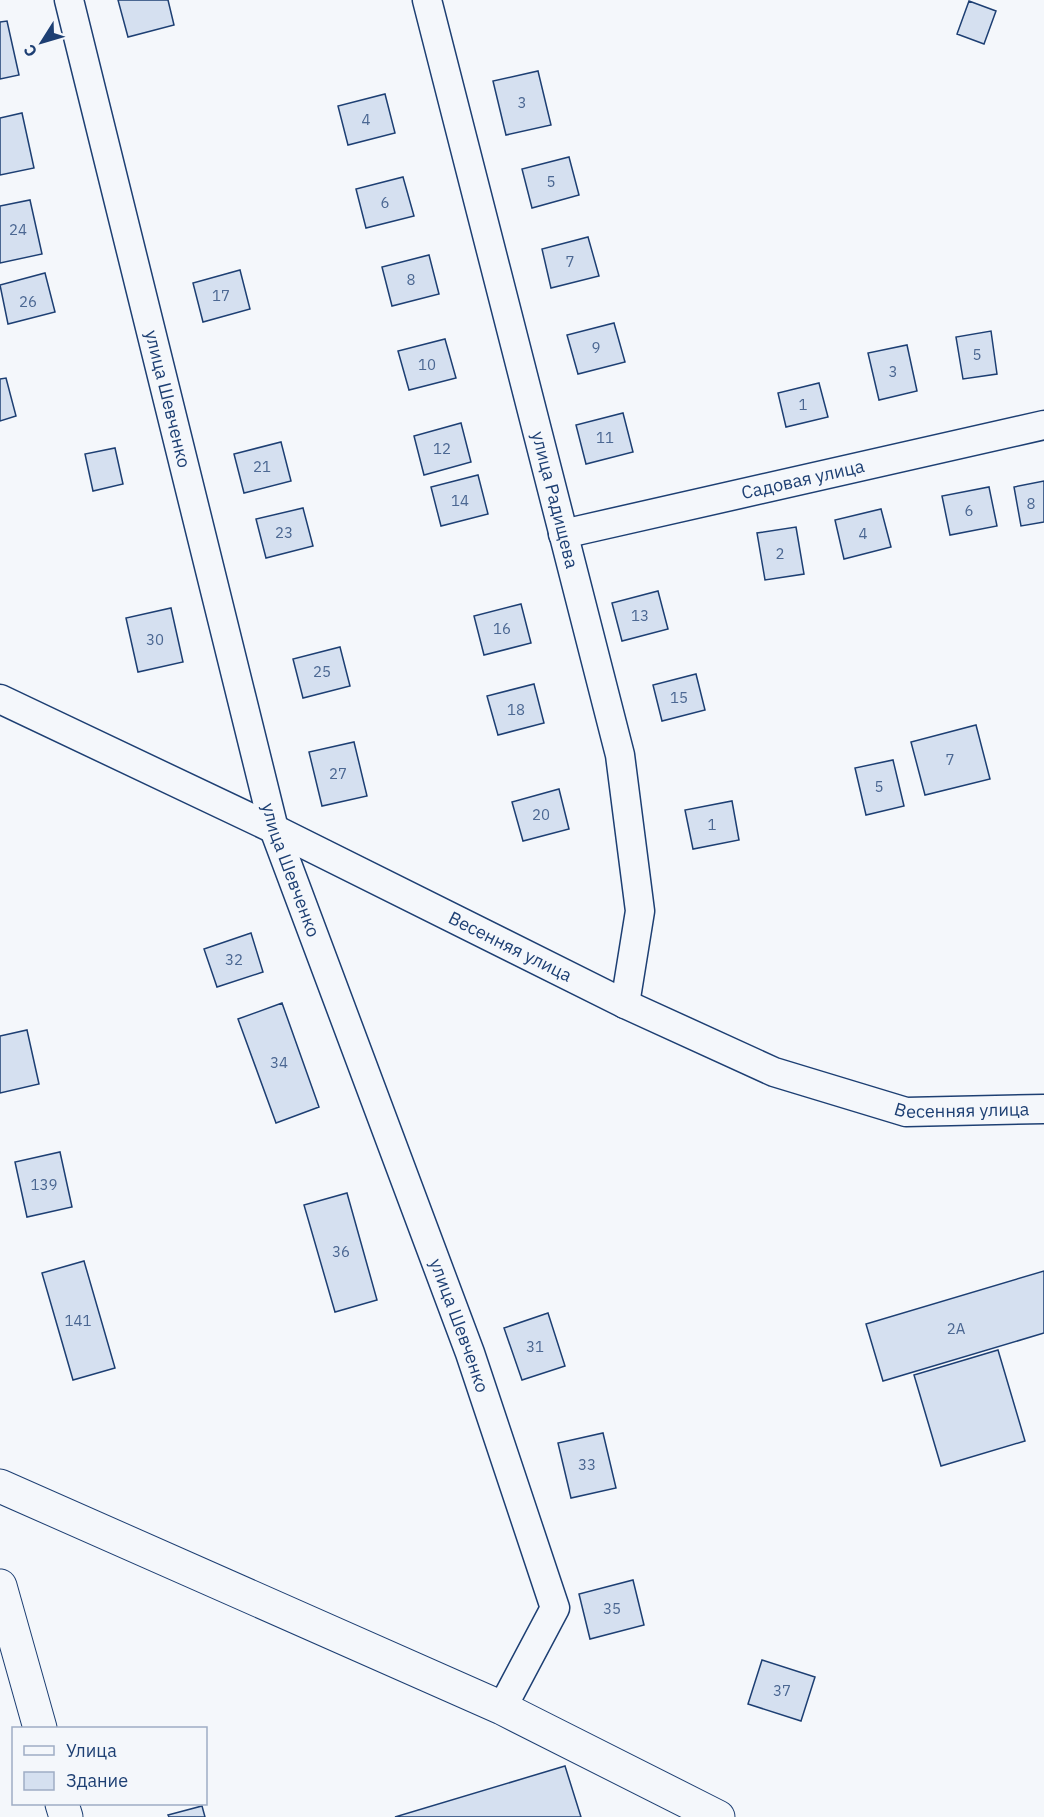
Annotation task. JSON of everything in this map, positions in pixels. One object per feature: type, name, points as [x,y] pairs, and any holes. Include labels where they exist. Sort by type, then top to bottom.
[{"type":"street","name":"улица Шевченко","points":[[69,0],[274,829],[470,1353],[555,1608],[502,1708]]},
{"type":"street","name":"улица Радищева","points":[[427,0],[620,755],[640,911],[626,1004]]},
{"type":"street","name":"Садовая улица","points":[[563,534],[1044,425]]},
{"type":"street","name":"Весенняя улица","points":[[0,699],[274,829],[626,1004],[774,1072],[906,1112],[1044,1109]]},
{"type":"street","points":[[0,1486],[502,1708],[718,1817]]},
{"type":"street","points":[[0,1586],[40,1727]]},
{"type":"building","points":[[118,0],[168,0],[174,25],[128,37]]},
{"type":"building","points":[[969,1],[996,11],[984,44],[957,34]]},
{"type":"building","points":[[7,21],[19,75],[0,79],[0,22]]},
{"type":"building","points":[[538,71],[551,125],[506,135],[493,81]]},
{"type":"building","points":[[385,94],[395,133],[348,145],[338,106]]},
{"type":"building","points":[[22,113],[34,168],[0,175],[0,118]]},
{"type":"building","points":[[569,157],[579,195],[532,208],[522,169]]},
{"type":"building","points":[[403,177],[414,216],[366,228],[356,189]]},
{"type":"building","points":[[30,200],[42,254],[0,263],[0,206]]},
{"type":"building","points":[[588,237],[599,276],[551,288],[542,249]]},
{"type":"building","points":[[429,255],[439,294],[392,306],[382,267]]},
{"type":"building","points":[[240,270],[250,309],[203,322],[193,283]]},
{"type":"building","points":[[45,273],[55,312],[8,324],[0,285]]},
{"type":"building","points":[[614,323],[625,362],[578,374],[567,335]]},
{"type":"building","points":[[991,331],[997,374],[963,379],[956,337]]},
{"type":"building","points":[[445,339],[456,378],[409,390],[398,351]]},
{"type":"building","points":[[907,345],[917,391],[879,400],[868,353]]},
{"type":"building","points":[[6,378],[16,416],[0,421],[0,379]]},
{"type":"building","points":[[819,383],[828,417],[786,427],[778,393]]},
{"type":"building","points":[[623,413],[633,452],[586,464],[576,425]]},
{"type":"building","points":[[461,423],[471,462],[424,475],[414,436]]},
{"type":"building","points":[[281,442],[291,481],[244,493],[234,454]]},
{"type":"building","points":[[115,448],[123,484],[93,491],[85,454]]},
{"type":"building","points":[[478,475],[488,514],[441,526],[431,487]]},
{"type":"building","points":[[1044,481],[1044,522],[1021,526],[1014,487]]},
{"type":"building","points":[[989,487],[997,526],[950,535],[942,496]]},
{"type":"building","points":[[303,508],[313,546],[266,558],[256,519]]},
{"type":"building","points":[[881,509],[891,547],[844,559],[835,520]]},
{"type":"building","points":[[796,527],[804,574],[765,580],[757,533]]},
{"type":"building","points":[[658,591],[668,629],[622,641],[612,603]]},
{"type":"building","points":[[521,604],[531,643],[484,655],[474,616]]},
{"type":"building","points":[[171,608],[183,662],[138,672],[126,618]]},
{"type":"building","points":[[340,647],[350,686],[303,698],[293,659]]},
{"type":"building","points":[[696,674],[705,710],[662,721],[653,685]]},
{"type":"building","points":[[534,684],[544,723],[498,735],[487,696]]},
{"type":"building","points":[[976,725],[990,779],[925,795],[911,742]]},
{"type":"building","points":[[354,742],[367,796],[322,806],[309,752]]},
{"type":"building","points":[[893,760],[904,806],[866,815],[855,768]]},
{"type":"building","points":[[559,789],[569,829],[523,841],[512,802]]},
{"type":"building","points":[[732,801],[739,840],[693,849],[685,810]]},
{"type":"building","points":[[251,933],[263,972],[217,987],[204,949]]},
{"type":"building","points":[[282,1003],[319,1107],[276,1123],[238,1019]]},
{"type":"building","points":[[27,1030],[39,1084],[0,1093],[0,1036]]},
{"type":"building","points":[[60,1152],[72,1207],[27,1217],[15,1162]]},
{"type":"building","points":[[347,1193],[377,1300],[335,1312],[304,1205]]},
{"type":"building","points":[[84,1261],[115,1368],[73,1380],[42,1273]]},
{"type":"building","points":[[1044,1271],[1044,1333],[883,1381],[866,1324]]},
{"type":"building","points":[[548,1313],[565,1366],[522,1380],[504,1328]]},
{"type":"building","points":[[998,1350],[1025,1441],[941,1466],[914,1375]]},
{"type":"building","points":[[603,1433],[616,1488],[571,1498],[558,1443]]},
{"type":"building","points":[[633,1580],[644,1625],[590,1639],[579,1594]]},
{"type":"building","points":[[762,1660],[815,1677],[801,1721],[748,1704]]},
{"type":"building","points":[[565,1766],[581,1817],[395,1817]]},
{"type":"building","points":[[202,1806],[205,1817],[169,1817],[168,1815]]}]
